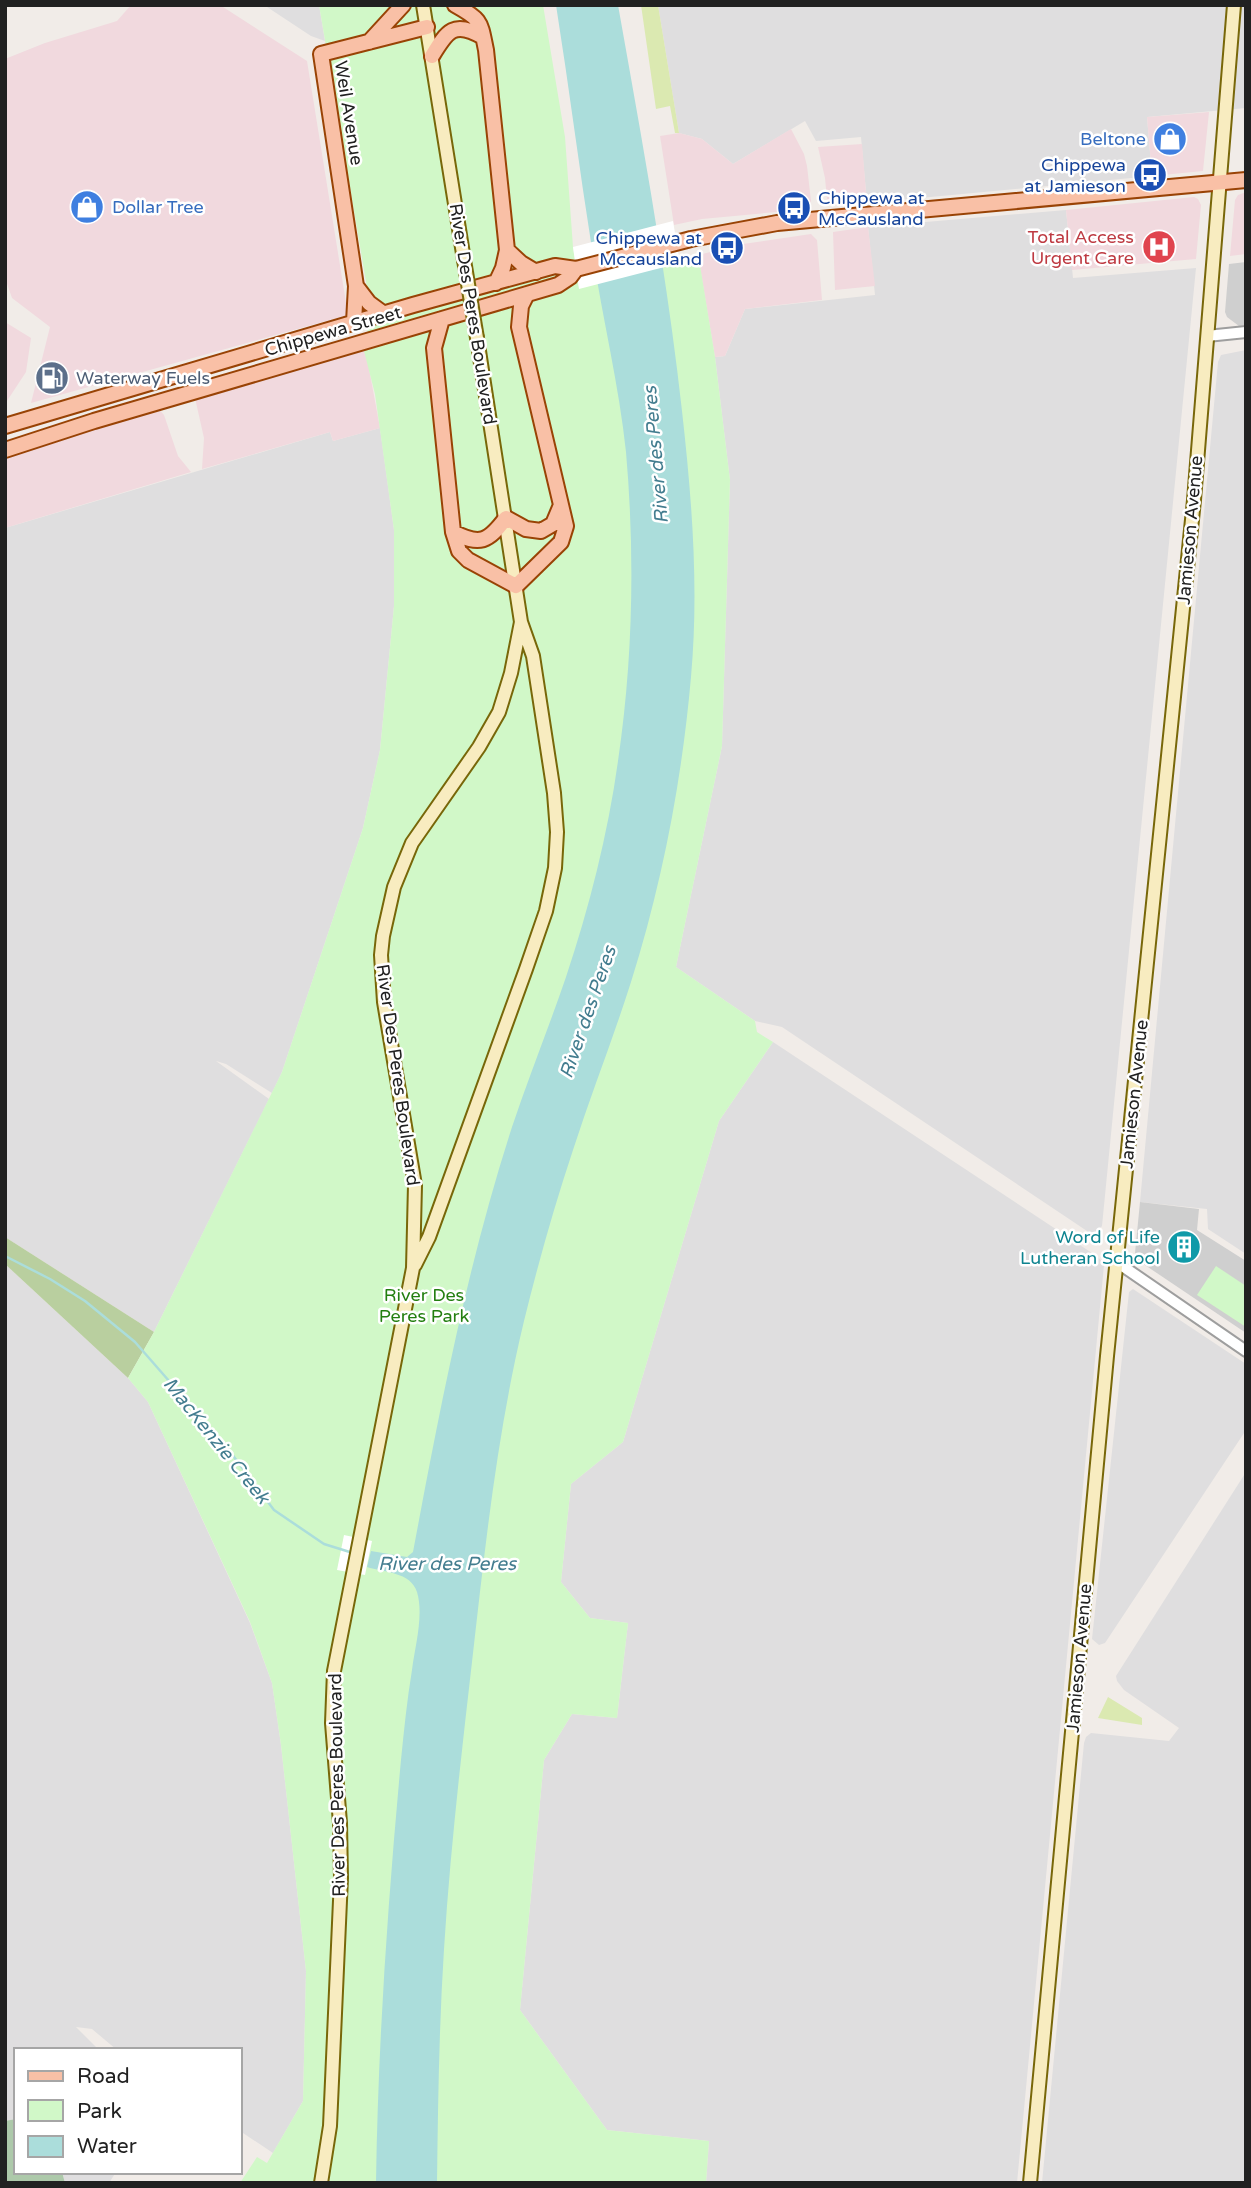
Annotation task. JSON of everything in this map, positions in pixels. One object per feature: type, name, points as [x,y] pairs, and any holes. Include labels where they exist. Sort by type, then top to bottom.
[{"type":"main road","points":[[368,43],[403,5]]},
{"type":"main road","name":"River Des Peres Boulevard","points":[[413,1268],[429,1237],[526,969],[551,891],[556,839],[554,793],[533,656],[521,622],[423,5]]},
{"type":"main road","points":[[454,5],[482,25],[486,50],[507,250],[496,283]]},
{"type":"main road","name":"Jamieson Avenue","points":[[1030,2183],[1107,1356],[1194,500],[1234,5]]},
{"type":"main road","name":"Weil Avenue","points":[[356,286],[321,54],[427,27]]},
{"type":"main road","points":[[432,56],[444,36],[451,30],[462,28],[483,37]]},
{"type":"main road","name":"Chippewa Street","points":[[5,426],[536,272],[562,266],[576,269],[677,243],[777,223],[1246,180]]},
{"type":"main road","points":[[507,250],[536,272]]},
{"type":"main road","name":"Chippewa Street","points":[[5,450],[94,421],[565,282],[576,269]]},
{"type":"main road","points":[[356,286],[369,303],[384,314]]},
{"type":"main road","points":[[354,323],[356,286]]},
{"type":"main road","points":[[442,319],[434,348],[453,532],[459,551],[468,560],[516,586],[561,542],[566,526],[519,327],[521,306],[527,294]]},
{"type":"main road","points":[[491,305],[508,313],[519,327]]},
{"type":"main road","points":[[415,327],[434,348]]},
{"type":"main road","points":[[453,532],[471,541],[485,539],[496,531],[506,518],[526,529],[541,531],[553,524],[562,503]]},
{"type":"main road","name":"River Des Peres Boulevard","points":[[321,2183],[330,2126],[341,1878],[332,1688],[335,1657],[413,1268],[415,1185],[384,1002],[381,955],[383,936],[394,887],[412,843],[480,747],[499,712],[511,673],[521,622]]},
{"type":"street","points":[[1207,336],[1246,332]]},
{"type":"street","points":[[1118,1264],[1246,1351]]},
{"type":"shaded area","points":[[131,5],[220,5],[307,61],[348,315],[31,403],[50,327],[12,298],[5,278],[5,59],[45,43],[117,21]]},
{"type":"shaded area","points":[[264,5],[319,5],[325,41],[311,36]]},
{"type":"shaded area","points":[[658,5],[1246,5],[1246,108],[1147,117],[1152,176],[867,203],[861,137],[816,141],[805,121],[733,164],[702,139],[679,133]]},
{"type":"shaded area","points":[[1209,112],[1203,171],[1152,176],[1147,117]]},
{"type":"shaded area","points":[[791,129],[807,166],[811,201],[808,209],[702,219],[674,225],[660,136],[679,133],[702,139],[733,164]]},
{"type":"shaded area","points":[[862,144],[867,203],[830,205],[818,147]]},
{"type":"shaded area","points":[[1246,192],[1246,254],[1230,256],[1235,200],[1238,195]]},
{"type":"shaded area","points":[[1194,197],[1201,205],[1196,259],[1072,270],[1066,210]]},
{"type":"shaded area","points":[[1066,210],[1073,278],[1196,268],[1102,1226],[1095,1234],[782,1027],[755,1021],[676,967],[722,746],[730,480],[715,357],[725,356],[745,309],[875,295],[868,227]]},
{"type":"shaded area","points":[[868,227],[875,286],[835,290],[833,232]]},
{"type":"shaded area","points":[[811,234],[817,240],[822,300],[745,309],[725,356],[715,357],[698,255],[743,244]]},
{"type":"shaded area","points":[[1246,262],[1246,325],[1239,326],[1227,317],[1225,312],[1229,264]]},
{"type":"shaded area","points":[[5,322],[31,338],[26,372],[5,404]]},
{"type":"shaded area","points":[[365,347],[380,428],[333,441],[330,432],[202,469],[204,438],[195,398]]},
{"type":"shaded area","points":[[1246,350],[1246,1254],[1208,1229],[1207,1209],[1140,1202],[1218,362],[1221,355]]},
{"type":"shaded area","points":[[158,408],[164,415],[178,456],[191,472],[5,528],[5,456]]},
{"type":"shaded area","points":[[380,428],[394,530],[394,606],[380,750],[363,828],[282,1072],[272,1093],[226,1064],[216,1061],[269,1099],[154,1332],[5,1237],[5,528],[330,432],[333,441]]},
{"type":"shaded area","points":[[773,1042],[1098,1257],[1104,1265],[1017,2183],[706,2183],[709,2141],[607,2130],[520,2010],[544,1760],[572,1714],[617,1718],[628,1623],[590,1618],[561,1582],[571,1484],[623,1442],[719,1121]]},
{"type":"shaded area","points":[[1140,1202],[1199,1209],[1197,1230],[1246,1261],[1246,1333],[1136,1259]]},
{"type":"shaded area","points":[[5,1264],[128,1378],[148,1402],[250,1623],[272,1683],[306,1971],[303,2101],[273,2153],[242,2132],[242,2048],[115,2048],[92,2029],[76,2027],[97,2048],[14,2048],[14,2119],[5,2121]]},
{"type":"shaded area","points":[[1133,1289],[1246,1364],[1246,1430],[1105,1643],[1099,1645],[1092,1639],[1129,1292]]},
{"type":"shaded area","points":[[1246,1472],[1246,2183],[1042,2183],[1084,1743],[1091,1733],[1169,1741],[1179,1728],[1124,1690],[1116,1676]]},
{"type":"shaded area","points":[[63,2174],[115,2174],[109,2183],[65,2183]]},
{"type":"green space","name":"River Des Peres Park","points":[[319,5],[543,5],[565,137],[573,247],[579,288],[699,259],[715,357],[730,480],[722,746],[676,967],[755,1021],[757,1032],[773,1042],[719,1121],[623,1442],[571,1484],[561,1582],[590,1618],[628,1623],[617,1718],[572,1714],[544,1760],[520,2010],[607,2130],[709,2141],[706,2183],[240,2183],[257,2157],[267,2163],[303,2101],[306,1971],[281,1745],[272,1683],[250,1622],[148,1402],[128,1378],[154,1332],[282,1072],[363,828],[380,750],[394,606],[394,530],[375,394],[364,351],[371,311]]},
{"type":"green space","points":[[641,5],[658,5],[679,133],[675,133],[670,106],[656,109]]},
{"type":"green space","points":[[5,1237],[154,1332],[128,1378],[5,1264]]},
{"type":"green space","points":[[1216,1266],[1246,1286],[1246,1327],[1197,1295]]},
{"type":"green space","points":[[1108,1697],[1142,1718],[1142,1725],[1098,1718]]},
{"type":"green space","points":[[14,2119],[14,2174],[63,2174],[65,2183],[5,2183],[5,2121]]},
{"type":"water","name":"River des Peres","points":[[556,5],[618,5],[661,258],[682,411],[693,544],[691,677],[676,793],[652,907],[631,982],[559,1193],[529,1300],[499,1448],[449,1877],[441,2008],[437,2183],[376,2183],[381,2024],[392,1865],[404,1726],[420,1611],[417,1592],[409,1580],[367,1567],[371,1551],[407,1557],[413,1552],[444,1391],[481,1232],[512,1127],[574,951],[597,870],[614,788],[627,685],[631,530],[626,452],[592,249]]},
{"type":"pier","points":[[673,221],[680,263],[579,289],[573,247]]},
{"type":"pier","points":[[344,1535],[372,1541],[365,1575],[337,1570]]},
{"type":"waterway","name":"MacKenzie Creek","points":[[5,1256],[85,1301],[135,1342],[225,1445],[274,1510],[324,1544],[353,1553]]},
{"type":"place","name":"Beltone","points":[[1170,139]]},
{"type":"place","name":"Chippewa at Jamieson","points":[[1150,175]]},
{"type":"place","name":"Dollar Tree","points":[[87,207]]},
{"type":"place","name":"Chippewa at McCausland","points":[[794,208]]},
{"type":"place","name":"Total Access Urgent Care","points":[[1159,247]]},
{"type":"place","name":"Chippewa at Mccausland","points":[[727,248]]},
{"type":"place","name":"Waterway Fuels","points":[[52,378]]},
{"type":"place","name":"Word of Life Lutheran School","points":[[1184,1247]]}]
